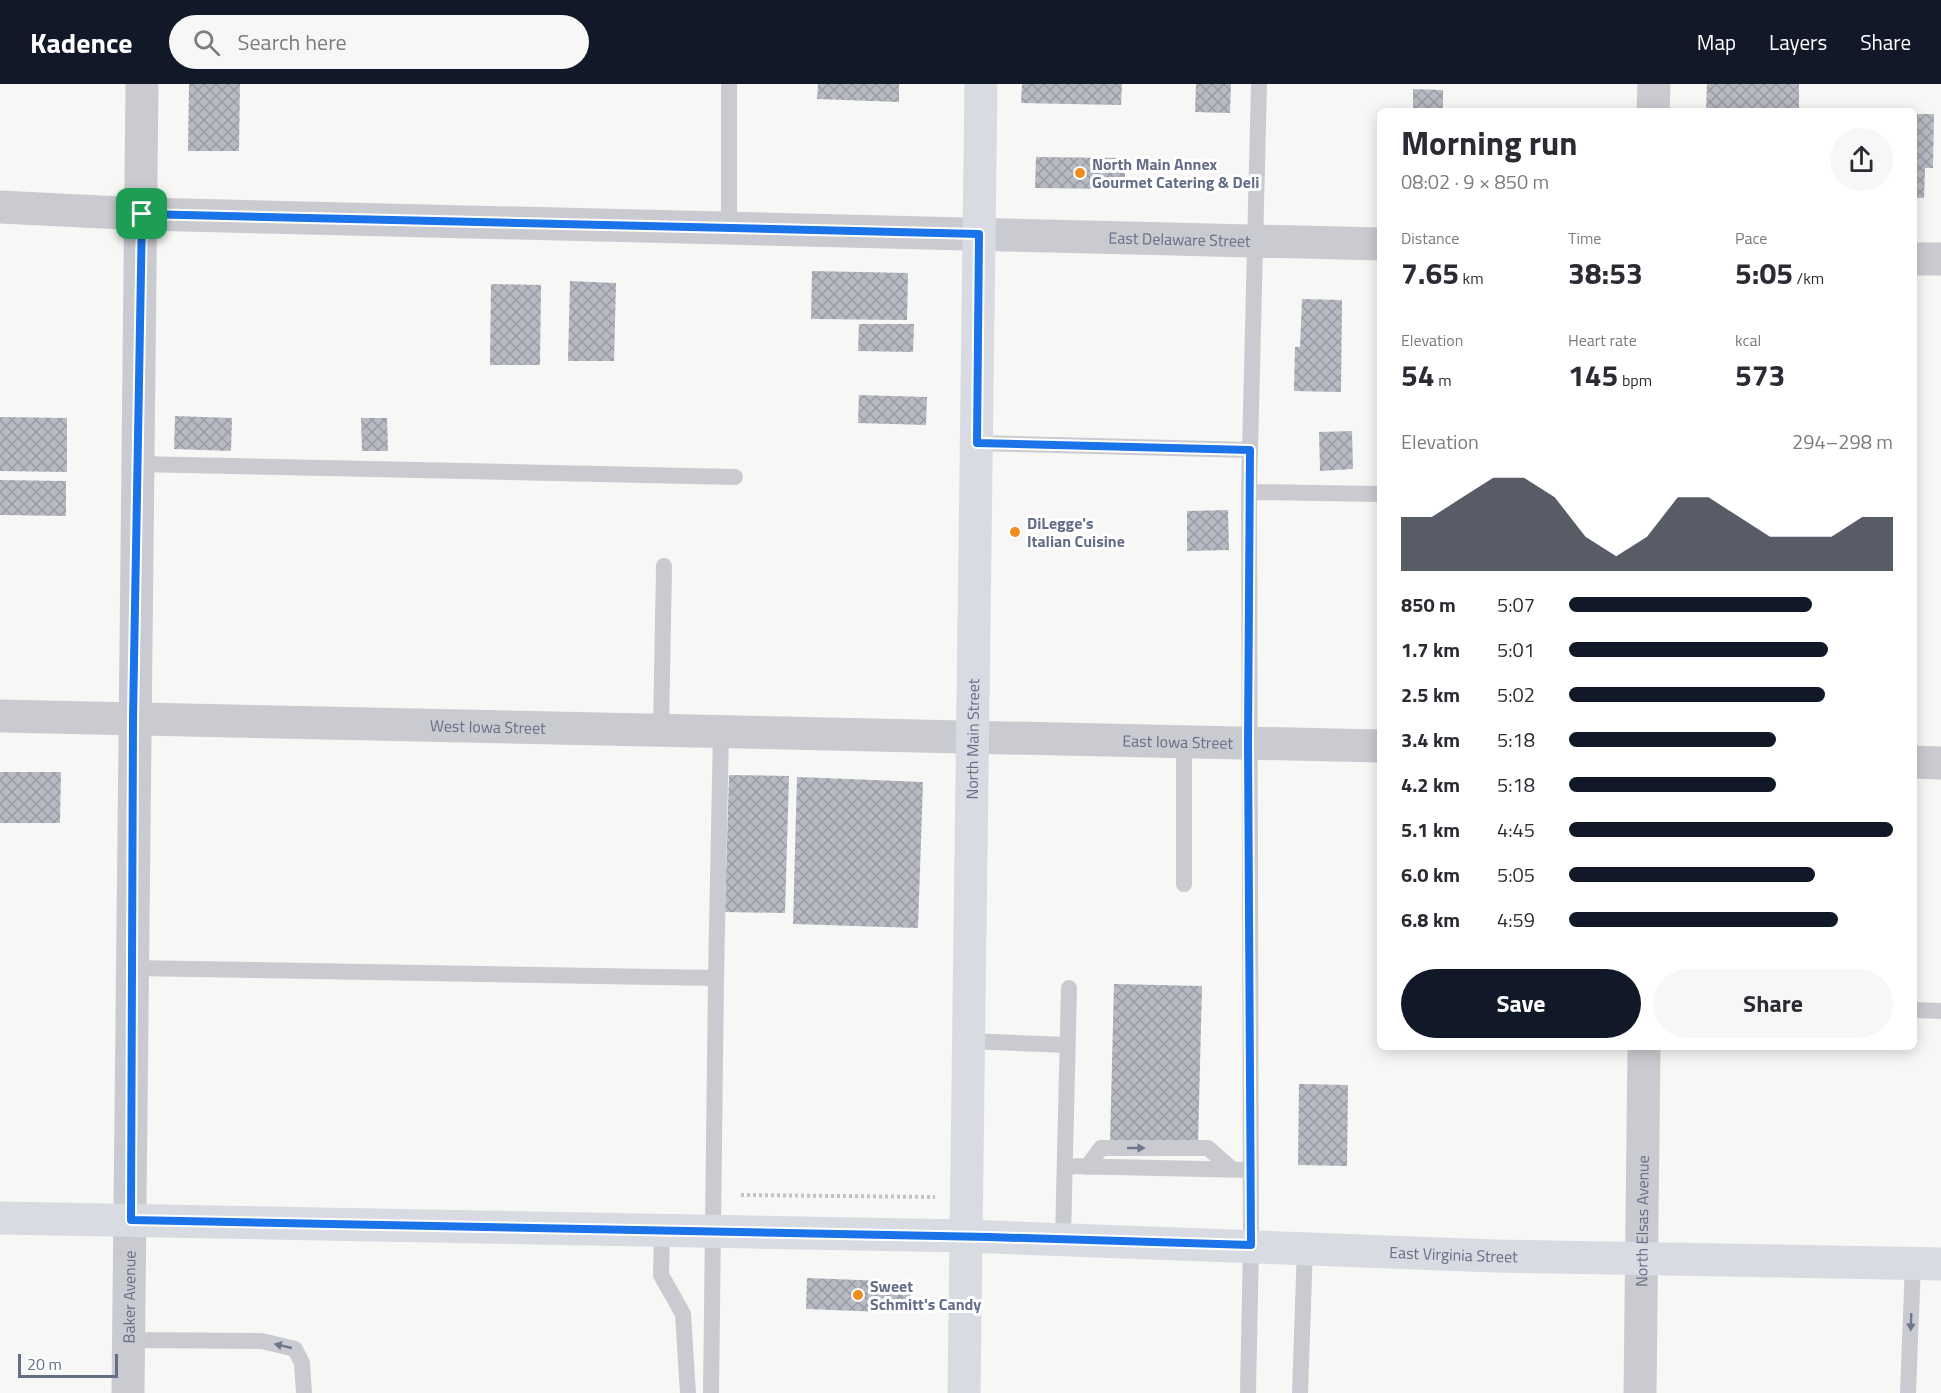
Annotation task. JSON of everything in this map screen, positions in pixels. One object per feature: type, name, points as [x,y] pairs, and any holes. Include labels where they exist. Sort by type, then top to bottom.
[{"type":"street","name":"Baker Avenue","points":[[128,1393],[133,718],[142,214],[142,84]]},
{"type":"street","name":"North Main Street","points":[[964,1393],[975,738],[981,84]]},
{"type":"street","points":[[1653,108],[1654,84]]},
{"type":"street","name":"East Delaware Street","points":[[0,207],[142,214],[1377,244]]},
{"type":"street","points":[[1917,259],[1941,260]]},
{"type":"street","name":"West Iowa Street","points":[[0,716],[975,738]]},
{"type":"street","name":"East Iowa Street","points":[[975,738],[1377,746]]},
{"type":"street","points":[[1917,762],[1941,763]]},
{"type":"street","name":"North Elsas Avenue","points":[[1640,1393],[1644,1050]]},
{"type":"street","name":"East Virginia Street","points":[[0,1218],[966,1236],[1642,1259],[1927,1264]]},
{"type":"lane","points":[[729,84],[729,229]]},
{"type":"lane","points":[[1248,1393],[1251,1245],[1249,492],[1257,241],[1258,84]]},
{"type":"lane","points":[[977,443],[1250,450]]},
{"type":"lane","points":[[138,465],[735,477]]},
{"type":"lane","points":[[1249,492],[1377,494]]},
{"type":"lane","points":[[661,730],[664,566]]},
{"type":"lane","points":[[711,1393],[721,731]]},
{"type":"lane","points":[[1184,741],[1184,884]]},
{"type":"lane","points":[[132,968],[716,978]]},
{"type":"lane","points":[[1063,1239],[1068,988]]},
{"type":"lane","points":[[1917,1010],[1941,1011]]},
{"type":"lane","points":[[969,1041],[1067,1045]]},
{"type":"lane","points":[[1065,1166],[1251,1170]]},
{"type":"lane","points":[[662,1231],[661,1275],[683,1314],[688,1393]]},
{"type":"lane","points":[[1300,1393],[1305,1247]]},
{"type":"lane","points":[[1908,1393],[1927,1264]]},
{"type":"lane","points":[[129,1340],[262,1341],[295,1349],[302,1363],[304,1393]]},
{"type":"building","points":[[189,84],[240,84],[239,151],[188,151]]},
{"type":"building","points":[[818,84],[899,84],[899,102],[817,99]]},
{"type":"building","points":[[1022,84],[1122,84],[1121,105],[1021,103]]},
{"type":"building","points":[[1196,84],[1231,84],[1230,113],[1195,112]]},
{"type":"building","points":[[1707,84],[1799,84],[1799,108],[1706,108]]},
{"type":"building","points":[[1413,89],[1443,90],[1443,108],[1413,108]]},
{"type":"building","points":[[1917,114],[1934,114],[1933,168],[1925,168],[1924,198],[1917,198]]},
{"type":"building","name":"North Main Annex Gourmet Catering & Deli","points":[[1036,157],[1125,158],[1125,189],[1035,188]]},
{"type":"building","points":[[812,271],[908,273],[907,320],[811,319]]},
{"type":"building","points":[[570,281],[616,283],[614,361],[568,361]]},
{"type":"building","points":[[491,284],[541,285],[540,365],[490,365]]},
{"type":"building","points":[[1302,299],[1342,300],[1341,392],[1294,391],[1295,347],[1300,347]]},
{"type":"building","points":[[859,324],[914,324],[913,352],[858,351]]},
{"type":"building","points":[[859,395],[927,397],[926,425],[858,423]]},
{"type":"building","points":[[175,416],[232,418],[231,451],[174,449]]},
{"type":"building","points":[[0,417],[67,418],[67,472],[0,471]]},
{"type":"building","points":[[361,418],[387,418],[388,451],[362,451]]},
{"type":"building","points":[[1352,431],[1353,469],[1320,471],[1319,432]]},
{"type":"building","points":[[0,480],[66,481],[66,516],[0,515]]},
{"type":"building","points":[[1228,510],[1229,550],[1187,551],[1187,511]]},
{"type":"building","points":[[0,772],[61,772],[60,823],[0,823]]},
{"type":"building","points":[[729,775],[789,776],[785,913],[725,912]]},
{"type":"building","points":[[797,777],[923,782],[918,928],[793,924]]},
{"type":"building","points":[[1114,984],[1202,986],[1198,1145],[1110,1142]]},
{"type":"building","points":[[1299,1084],[1348,1085],[1347,1166],[1298,1165]]},
{"type":"building","name":"Sweet Schmitt's Candy","points":[[807,1278],[911,1282],[910,1313],[806,1309]]},
{"type":"place","name":"North Main Annex Gourmet Catering & Deli","points":[[1080,173]]},
{"type":"place","name":"DiLegge's Italian Cuisine","points":[[1015,532]]},
{"type":"place","name":"Sweet Schmitt's Candy","points":[[858,1295]]},
{"type":"route","points":[[142,214],[979,234],[977,443],[1250,450],[1248,742],[1251,1245],[989,1237],[131,1220],[133,718],[142,214]]}]
